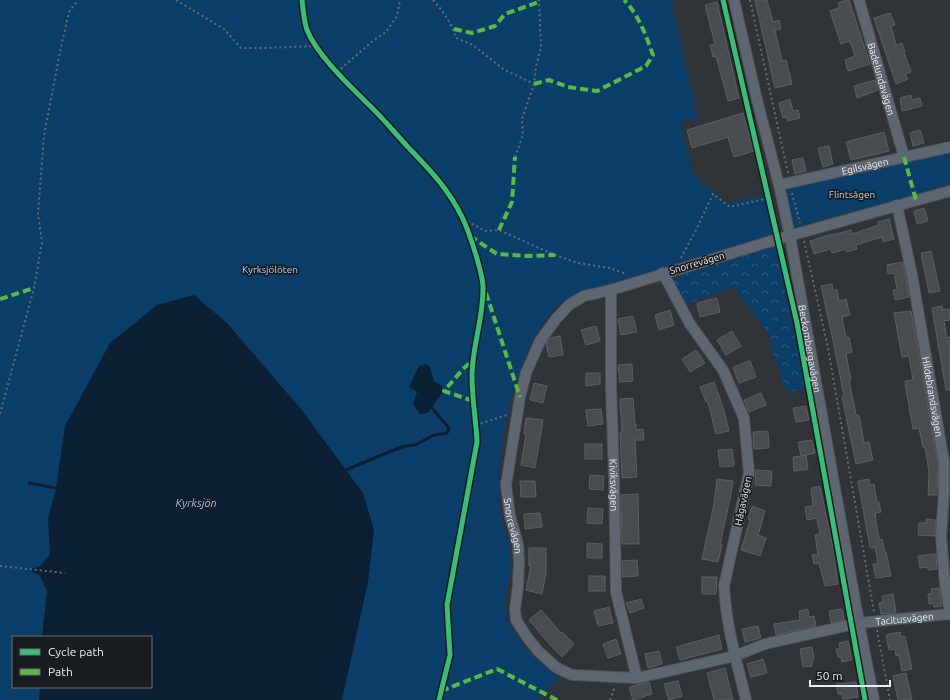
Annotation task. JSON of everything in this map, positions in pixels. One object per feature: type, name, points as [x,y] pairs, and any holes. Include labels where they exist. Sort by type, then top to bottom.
[{"type":"street","name":"Beckombergavägen","points":[[734,0],[790,236],[874,700]]},
{"type":"street","name":"Badelundavägen","points":[[859,0],[904,157]]},
{"type":"street","name":"Egilsvägen","points":[[779,185],[950,147]]},
{"type":"street","points":[[790,236],[950,191]]},
{"type":"street","name":"Hildebrandsvägen","points":[[897,205],[912,275],[944,462],[941,536],[945,584],[950,613]]},
{"type":"street","name":"Snorrevägen","points":[[790,236],[610,290],[584,296],[569,305],[540,341],[526,374],[506,486],[510,516],[518,544],[519,562],[515,609],[516,620],[526,637],[539,652],[557,668],[572,675],[637,678],[735,656],[765,644],[859,623]]},
{"type":"street","name":"Hågavägen","points":[[664,273],[690,324],[723,370],[744,418],[750,473],[724,586],[725,603],[735,656],[746,700]]},
{"type":"street","name":"Kiviksvägen","points":[[610,290],[616,592],[637,678]]},
{"type":"street","name":"Tacitusvägen","points":[[859,623],[950,613]]},
{"type":"path","points":[[0,414],[30,303],[38,267],[42,242],[38,214],[44,135],[60,47],[69,12],[78,0]]},
{"type":"path","points":[[176,0],[224,29],[241,48],[318,48]]},
{"type":"path","points":[[337,72],[374,40],[386,32],[397,16],[400,0]]},
{"type":"path","points":[[433,0],[454,29],[456,38],[473,45],[503,69],[534,84]]},
{"type":"path","points":[[515,158],[523,135],[522,119],[534,84],[536,66],[541,48],[539,0]]},
{"type":"path","points":[[750,0],[828,348],[875,622],[890,700]]},
{"type":"path","points":[[313,40],[318,48]]},
{"type":"path","points":[[332,66],[341,76]]},
{"type":"path","points":[[767,191],[770,205]]},
{"type":"path","points":[[678,262],[696,230],[713,194],[730,206],[769,198]]},
{"type":"path","points":[[459,212],[464,222],[485,231],[499,230],[554,255],[578,263],[610,268],[640,280]]},
{"type":"path","points":[[475,418],[476,428],[518,412]]},
{"type":"path","points":[[0,566],[65,573]]},
{"type":"path","points":[[610,700],[618,677]]},
{"type":"green space","name":"Kyrksjölöten","points":[[0,0],[671,0],[698,118],[681,122],[693,175],[727,203],[766,195],[776,235],[581,293],[562,303],[553,311],[540,329],[528,350],[518,375],[505,429],[501,456],[499,503],[511,556],[506,604],[508,619],[516,636],[530,652],[560,677],[537,700],[0,700]]},
{"type":"green space","name":"Flintsågen","points":[[950,150],[950,184],[794,227],[785,189]]},
{"type":"green space","points":[[776,246],[806,390],[786,391],[766,330],[733,287],[686,304],[675,284],[675,279],[681,274]]},
{"type":"water","name":"Kyrksjön","points":[[194,295],[227,323],[301,409],[363,493],[374,530],[368,582],[342,700],[39,700],[40,688],[152,688],[152,636],[42,636],[47,591],[40,576],[29,570],[40,566],[50,554],[48,519],[56,488],[65,426],[110,343],[157,305]]},
{"type":"water","points":[[426,364],[430,367],[434,381],[442,386],[442,393],[428,413],[420,414],[413,404],[417,392],[409,387],[419,366]]},
{"type":"building","points":[[755,0],[767,0],[773,22],[779,20],[781,29],[775,30],[782,61],[786,60],[792,84],[775,88]]},
{"type":"building","points":[[849,0],[870,64],[848,71],[845,60],[855,56],[850,41],[841,44],[830,11],[839,8],[838,3]]},
{"type":"building","points":[[717,2],[739,98],[728,101],[716,56],[713,57],[710,45],[715,44],[705,5]]},
{"type":"building","points":[[890,13],[895,25],[891,26],[896,45],[902,43],[911,72],[905,74],[908,79],[896,84],[874,18]]},
{"type":"building","points":[[875,80],[878,90],[857,98],[854,86]]},
{"type":"building","points":[[911,95],[912,100],[920,98],[922,106],[902,111],[900,98]]},
{"type":"building","points":[[790,99],[793,111],[798,110],[800,118],[788,121],[787,117],[783,118],[779,103]]},
{"type":"building","points":[[743,113],[754,151],[734,157],[728,137],[692,148],[687,130]]},
{"type":"building","points":[[920,130],[924,143],[913,146],[910,133]]},
{"type":"building","points":[[884,132],[889,151],[851,160],[846,142]]},
{"type":"building","points":[[829,146],[833,164],[823,167],[818,148]]},
{"type":"building","points":[[803,158],[806,171],[795,174],[792,160]]},
{"type":"building","points":[[924,208],[928,221],[917,224],[914,211]]},
{"type":"building","points":[[889,219],[894,239],[883,242],[882,237],[856,245],[857,249],[846,252],[846,249],[832,253],[831,249],[814,254],[810,241],[851,230],[852,234],[879,225],[878,222]]},
{"type":"building","points":[[931,251],[940,291],[929,293],[921,253]]},
{"type":"building","points":[[903,262],[909,297],[895,300],[893,290],[897,289],[894,273],[888,274],[887,265]]},
{"type":"building","points":[[832,284],[833,290],[837,290],[839,301],[846,299],[850,315],[842,317],[846,338],[849,337],[852,352],[846,354],[851,380],[849,380],[856,415],[859,415],[864,443],[869,442],[873,460],[856,464],[842,397],[844,396],[833,340],[821,286]]},
{"type":"building","points":[[717,298],[720,312],[700,317],[697,303]]},
{"type":"building","points":[[942,306],[943,310],[950,309],[950,320],[944,321],[947,338],[950,337],[950,390],[946,390],[932,308]]},
{"type":"building","points":[[670,310],[674,325],[659,330],[655,315]]},
{"type":"building","points":[[911,311],[938,463],[937,495],[928,495],[929,472],[925,447],[923,447],[919,428],[913,429],[906,389],[905,381],[913,380],[909,356],[902,357],[894,313]]},
{"type":"building","points":[[633,316],[637,332],[621,335],[618,319]]},
{"type":"building","points":[[596,326],[600,341],[586,345],[581,330]]},
{"type":"building","points":[[732,331],[741,346],[726,355],[717,340]]},
{"type":"building","points":[[560,336],[563,355],[549,357],[546,343],[550,338]]},
{"type":"building","points":[[696,350],[705,363],[690,372],[682,359]]},
{"type":"building","points":[[750,361],[756,377],[739,383],[733,367]]},
{"type":"building","points":[[632,364],[633,381],[620,382],[618,365]]},
{"type":"building","points":[[586,373],[600,373],[600,384],[586,386]]},
{"type":"building","points":[[714,382],[723,407],[729,431],[716,434],[708,402],[706,402],[700,387]]},
{"type":"building","points":[[534,383],[547,386],[543,403],[530,400]]},
{"type":"building","points":[[761,393],[766,405],[749,412],[744,400]]},
{"type":"building","points":[[633,398],[636,430],[643,429],[644,440],[635,440],[637,477],[622,478],[620,399]]},
{"type":"building","points":[[806,406],[809,420],[796,422],[793,408]]},
{"type":"building","points":[[601,409],[603,424],[588,426],[586,410]]},
{"type":"building","points":[[526,418],[543,420],[535,468],[521,465],[526,434],[524,434]]},
{"type":"building","points":[[768,431],[769,448],[754,449],[753,432]]},
{"type":"building","points":[[812,440],[815,453],[806,455],[808,469],[794,471],[793,457],[801,456],[798,442]]},
{"type":"building","points":[[585,444],[602,444],[602,459],[585,459]]},
{"type":"building","points":[[732,449],[734,466],[720,467],[718,450]]},
{"type":"building","points":[[756,470],[772,471],[771,486],[755,485]]},
{"type":"building","points":[[590,475],[604,476],[603,490],[589,489]]},
{"type":"building","points":[[717,479],[733,481],[718,562],[702,559],[714,504]]},
{"type":"building","points":[[869,479],[870,485],[874,484],[877,502],[879,502],[881,512],[875,513],[878,534],[880,540],[882,539],[891,576],[876,578],[873,564],[878,564],[875,547],[870,548],[858,481]]},
{"type":"building","points":[[520,481],[535,481],[536,497],[521,497]]},
{"type":"building","points":[[820,486],[833,548],[838,584],[825,586],[819,563],[814,564],[812,555],[818,555],[815,535],[820,534],[817,518],[807,520],[805,507],[813,506],[811,488]]},
{"type":"building","points":[[638,494],[639,544],[622,544],[621,495]]},
{"type":"building","points":[[752,506],[765,511],[758,535],[766,538],[760,556],[741,550],[750,520],[748,519]]},
{"type":"building","points":[[588,508],[603,509],[602,524],[587,523]]},
{"type":"building","points":[[540,513],[542,527],[525,529],[524,514]]},
{"type":"building","points":[[926,519],[936,520],[935,536],[918,535],[919,523],[926,523]]},
{"type":"building","points":[[587,543],[602,544],[602,558],[587,558]]},
{"type":"building","points":[[529,548],[546,548],[546,573],[542,594],[526,590],[531,566],[529,566]]},
{"type":"building","points":[[936,554],[937,569],[928,570],[928,567],[920,568],[918,556]]},
{"type":"building","points":[[637,560],[638,576],[623,577],[622,561]]},
{"type":"building","points":[[589,576],[605,576],[605,591],[589,591]]},
{"type":"building","points":[[702,577],[717,577],[716,594],[702,594]]},
{"type":"building","points":[[939,588],[942,606],[934,607],[933,603],[929,604],[928,594],[932,593],[931,589]]},
{"type":"building","points":[[893,594],[896,613],[881,614],[879,603],[883,602],[882,596]]},
{"type":"building","points":[[641,599],[644,608],[630,613],[626,603]]},
{"type":"building","points":[[609,607],[613,623],[598,626],[594,611]]},
{"type":"building","points":[[808,609],[809,617],[814,616],[816,626],[776,635],[774,624],[800,620],[799,611]]},
{"type":"building","points":[[842,609],[844,620],[831,623],[829,611]]},
{"type":"building","points":[[541,610],[561,633],[562,632],[574,644],[562,657],[529,620]]},
{"type":"building","points":[[758,626],[761,638],[745,642],[742,629]]},
{"type":"building","points":[[900,632],[901,637],[905,636],[912,669],[902,671],[899,655],[896,656],[895,649],[889,650],[886,635]]},
{"type":"building","points":[[719,635],[722,649],[680,660],[676,647]]},
{"type":"building","points":[[616,639],[621,654],[608,658],[603,644]]},
{"type":"building","points":[[848,641],[852,660],[842,662],[841,657],[838,657],[836,649],[840,648],[839,643]]},
{"type":"building","points":[[812,647],[814,659],[812,660],[812,666],[803,667],[800,649]]},
{"type":"building","points":[[659,651],[662,664],[648,668],[645,654]]},
{"type":"building","points":[[763,659],[767,673],[751,677],[747,664]]},
{"type":"building","points":[[725,668],[733,700],[714,700],[707,673]]},
{"type":"building","points":[[906,673],[912,700],[898,700],[893,676]]},
{"type":"building","points":[[678,681],[682,696],[669,700],[664,684]]},
{"type":"building","points":[[649,682],[652,694],[633,700],[629,687]]},
{"type":"building","points":[[856,682],[858,697],[843,699],[842,694],[838,694],[836,684]]},
{"type":"waterway","points":[[346,470],[404,446],[415,445],[434,435],[447,433],[449,428],[432,408]]},
{"type":"waterway","points":[[29,483],[56,488]]},
{"type":"marked path","points":[[534,84],[549,80],[568,87],[597,91],[646,66],[653,55],[638,19],[624,0]]},
{"type":"marked path","points":[[454,29],[472,33],[495,26],[505,14],[539,2]]},
{"type":"marked path","points":[[499,230],[512,202],[515,157]]},
{"type":"marked path","points":[[904,157],[916,200]]},
{"type":"marked path","points":[[470,236],[497,254],[528,256],[555,255]]},
{"type":"marked path","points":[[0,299],[34,288]]},
{"type":"marked path","points":[[486,293],[520,397]]},
{"type":"marked path","points":[[473,360],[444,391],[473,401]]},
{"type":"marked path","points":[[441,691],[497,669],[557,700]]},
{"type":"cycle path","points":[[302,0],[307,30],[318,49],[334,69],[430,171],[451,197],[468,232],[478,261],[482,279],[482,309],[474,354],[472,376],[477,442],[447,605],[450,655],[439,700]]},
{"type":"cycle path","points":[[723,0],[797,323],[865,700]]}]
